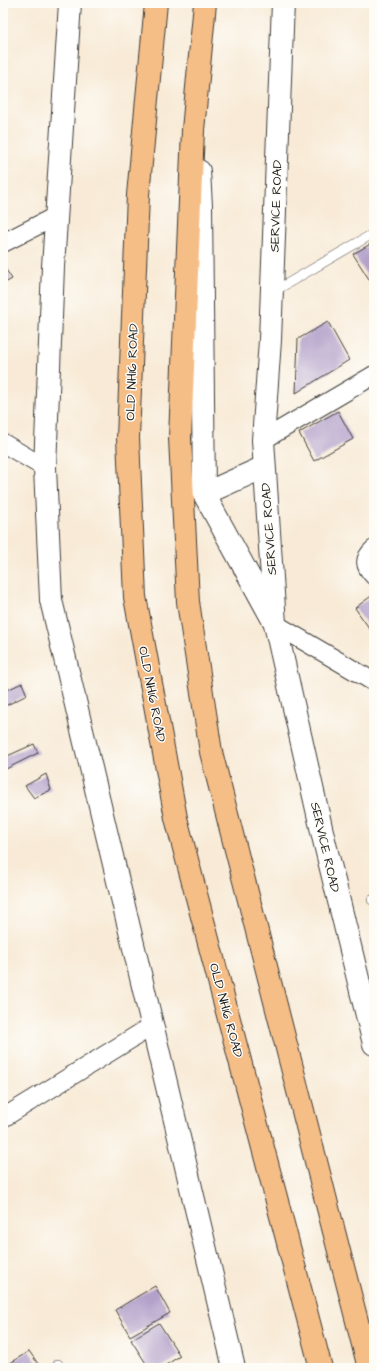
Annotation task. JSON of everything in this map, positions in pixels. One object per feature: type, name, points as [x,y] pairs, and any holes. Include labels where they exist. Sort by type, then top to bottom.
[{"type":"main road","name":"OLD NH16 ROAD","points":[[156,3],[138,195],[128,438],[135,597],[176,818],[321,1368]]},
{"type":"main road","points":[[205,3],[195,114],[180,438],[188,602],[210,752],[369,1368]]},
{"type":"street","points":[[70,3],[56,216],[44,468],[51,600],[234,1368]]},
{"type":"street","name":"SERVICE ROAD","points":[[283,3],[270,340],[264,440],[264,467],[275,624],[323,836],[374,1044]]},
{"type":"street","points":[[195,114],[201,206],[204,494],[275,624],[374,682]]},
{"type":"street","points":[[3,243],[56,216]]},
{"type":"street","points":[[264,440],[374,375]]},
{"type":"street","points":[[3,443],[44,468]]},
{"type":"street","points":[[204,494],[264,467]]},
{"type":"street","points":[[374,549],[368,555],[366,562],[369,570],[374,576]]},
{"type":"street","points":[[3,1118],[152,1026]]},
{"type":"lane","points":[[271,293],[374,233]]},
{"type":"building","points":[[374,242],[374,287],[353,254]]},
{"type":"building","points":[[3,265],[12,279],[3,284]]},
{"type":"building","points":[[328,322],[349,360],[296,393],[298,339]]},
{"type":"building","points":[[338,411],[353,439],[314,461],[299,433]]},
{"type":"building","points":[[374,594],[374,635],[355,608]]},
{"type":"building","points":[[22,683],[27,695],[3,707],[3,692]]},
{"type":"building","points":[[34,744],[38,753],[4,770],[3,758]]},
{"type":"building","points":[[46,774],[51,790],[34,798],[25,786]]},
{"type":"building","points":[[155,1286],[170,1313],[130,1336],[115,1310]]},
{"type":"building","points":[[159,1323],[180,1356],[161,1368],[149,1368],[131,1340]]},
{"type":"building","points":[[29,1351],[41,1368],[3,1368]]}]
